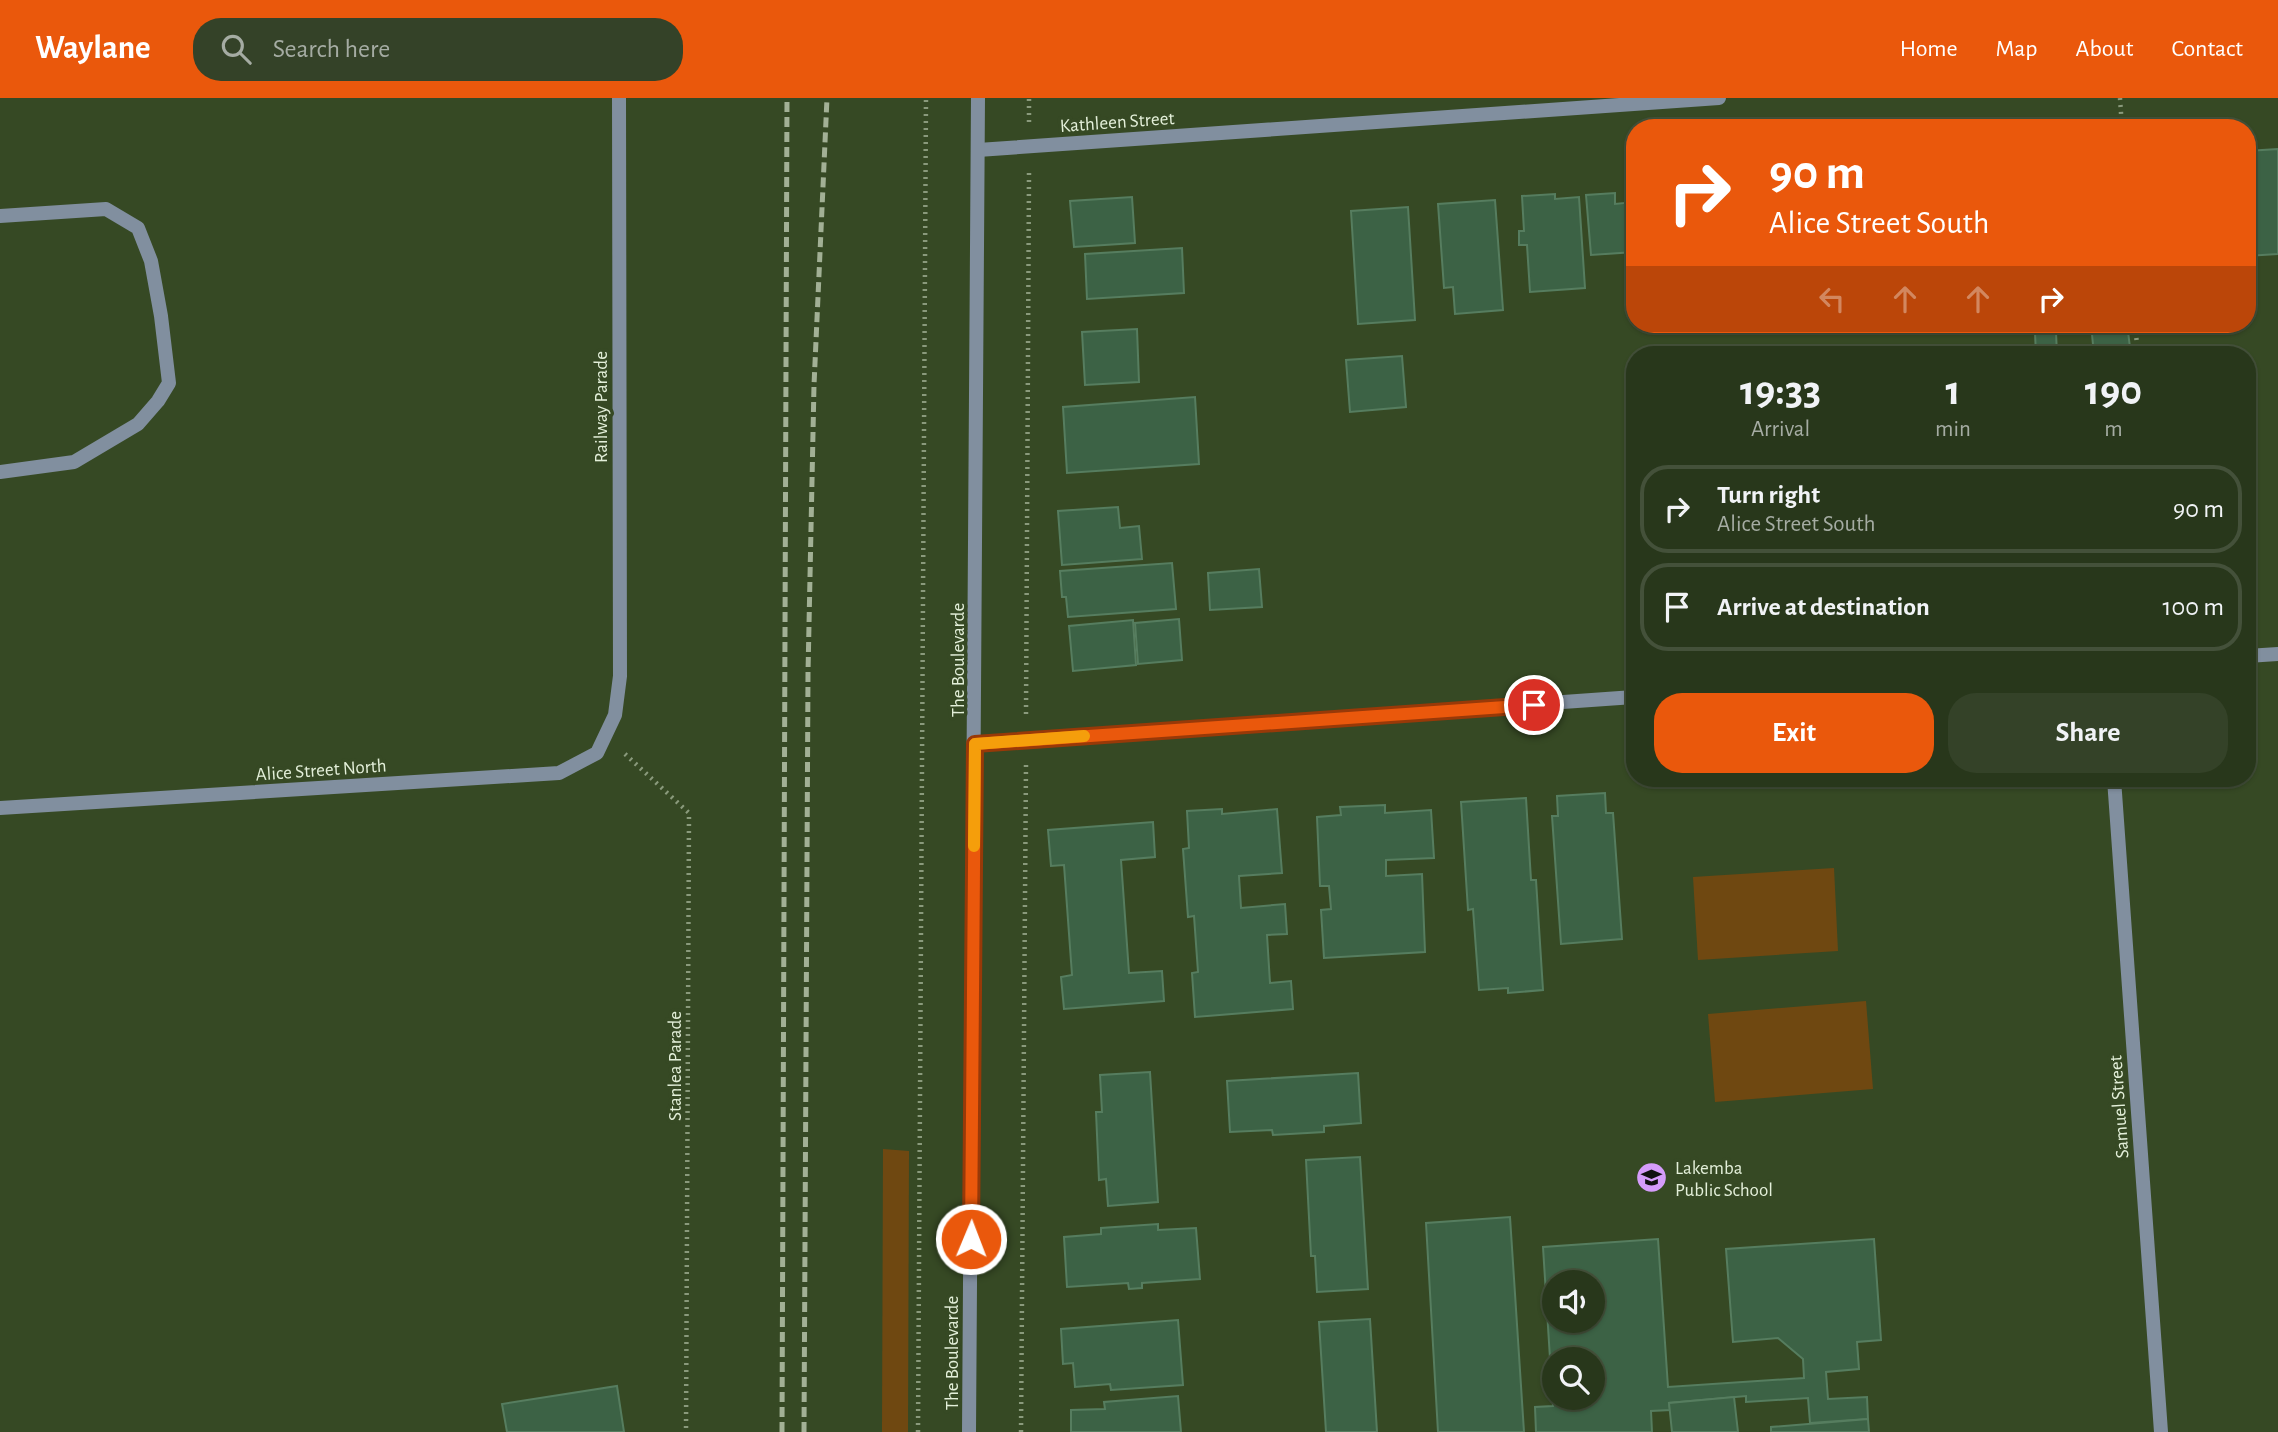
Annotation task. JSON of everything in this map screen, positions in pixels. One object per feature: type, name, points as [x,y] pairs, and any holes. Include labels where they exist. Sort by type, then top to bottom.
[{"type":"street","name":"Railway Parade","points":[[615,715],[620,676],[619,98]]},
{"type":"street","name":"The Boulevarde","points":[[970,1432],[978,98]]},
{"type":"street","name":"Kathleen Street","points":[[978,150],[1719,98]]},
{"type":"street","points":[[0,216],[106,209],[138,228],[151,261],[169,383],[138,424],[74,463],[0,472]]},
{"type":"street","points":[[2256,655],[2278,654]]},
{"type":"street","points":[[975,744],[1626,698]]},
{"type":"street","name":"Alice Street North","points":[[0,808],[559,773],[597,753],[615,715]]},
{"type":"street","name":"Samuel Street","points":[[2115,787],[2161,1432]]},
{"type":"path","points":[[918,1432],[926,98]]},
{"type":"path","points":[[2120,98],[2121,119]]},
{"type":"path","name":"Stanlea Parade","points":[[606,737],[689,813],[686,1432]]},
{"type":"shaded area","points":[[1834,868],[1838,951],[1698,960],[1693,877]]},
{"type":"shaded area","points":[[1866,1001],[1873,1089],[1715,1102],[1708,1014]]},
{"type":"shaded area","points":[[883,1149],[909,1151],[908,1432],[882,1432]]},
{"type":"building","points":[[2278,149],[2278,254],[2256,255],[2256,150]]},
{"type":"building","points":[[1615,193],[1615,204],[1626,203],[1626,253],[1591,255],[1586,195]]},
{"type":"building","points":[[1555,194],[1555,199],[1579,197],[1585,288],[1530,292],[1527,245],[1519,245],[1519,231],[1524,231],[1522,196]]},
{"type":"building","points":[[1132,197],[1135,243],[1074,247],[1070,201]]},
{"type":"building","points":[[1495,200],[1503,310],[1455,314],[1453,287],[1444,288],[1438,204]]},
{"type":"building","points":[[1408,207],[1415,320],[1358,324],[1351,211]]},
{"type":"building","points":[[1182,248],[1184,293],[1087,299],[1085,254]]},
{"type":"building","points":[[1137,329],[1139,382],[1085,385],[1082,332]]},
{"type":"building","points":[[2035,333],[2056,333],[2057,346],[2036,346]]},
{"type":"building","points":[[2092,333],[2128,333],[2130,346],[2093,346]]},
{"type":"building","points":[[1402,356],[1406,407],[1350,412],[1346,360]]},
{"type":"building","points":[[1195,397],[1199,464],[1067,473],[1063,407]]},
{"type":"building","points":[[1118,507],[1120,528],[1139,526],[1142,559],[1062,565],[1058,511]]},
{"type":"building","points":[[1172,563],[1176,609],[1068,617],[1066,597],[1062,597],[1060,571]]},
{"type":"building","points":[[1259,569],[1262,607],[1210,610],[1208,573]]},
{"type":"building","points":[[1179,619],[1182,660],[1138,664],[1135,623]]},
{"type":"building","points":[[1133,620],[1136,665],[1073,671],[1069,626]]},
{"type":"building","points":[[1605,793],[1606,813],[1613,813],[1622,939],[1561,944],[1552,816],[1558,816],[1557,796]]},
{"type":"building","points":[[1526,798],[1531,880],[1536,880],[1543,990],[1508,993],[1508,988],[1479,990],[1473,909],[1468,910],[1461,802]]},
{"type":"building","points":[[1385,805],[1385,813],[1431,810],[1434,858],[1386,860],[1386,876],[1422,874],[1425,952],[1324,958],[1321,910],[1331,909],[1329,886],[1320,886],[1317,817],[1341,815],[1340,807]]},
{"type":"building","points":[[1222,809],[1222,814],[1277,809],[1282,873],[1239,876],[1241,908],[1285,904],[1287,934],[1267,935],[1270,983],[1291,981],[1293,1009],[1195,1017],[1192,973],[1198,972],[1194,916],[1188,917],[1183,849],[1189,848],[1187,811]]},
{"type":"building","points":[[1153,822],[1155,857],[1121,860],[1129,973],[1162,971],[1164,1001],[1064,1009],[1061,977],[1072,975],[1064,865],[1051,866],[1048,830]]},
{"type":"building","points":[[1150,1072],[1158,1202],[1108,1206],[1106,1179],[1099,1180],[1096,1112],[1102,1112],[1100,1075]]},
{"type":"building","points":[[1358,1073],[1361,1123],[1324,1126],[1324,1132],[1273,1135],[1272,1130],[1230,1132],[1227,1081]]},
{"type":"building","points":[[1360,1157],[1368,1289],[1317,1292],[1315,1256],[1311,1256],[1306,1160]]},
{"type":"building","points":[[1510,1217],[1524,1432],[1438,1432],[1426,1223]]},
{"type":"building","points":[[1158,1224],[1158,1230],[1196,1228],[1200,1279],[1142,1283],[1142,1288],[1129,1289],[1128,1283],[1067,1287],[1064,1237],[1101,1234],[1101,1228]]},
{"type":"building","points":[[1658,1239],[1668,1387],[1804,1378],[1803,1359],[1778,1338],[1733,1342],[1726,1249],[1874,1239],[1881,1340],[1857,1342],[1859,1369],[1826,1372],[1828,1399],[1867,1397],[1868,1419],[1810,1423],[1808,1398],[1746,1402],[1746,1396],[1669,1403],[1670,1410],[1651,1411],[1652,1432],[1536,1432],[1535,1407],[1542,1407],[1542,1410],[1605,1410],[1605,1347],[1549,1347],[1548,1333],[1605,1333],[1605,1270],[1544,1270],[1543,1247]]},
{"type":"building","points":[[1370,1319],[1377,1432],[1326,1432],[1319,1322]]},
{"type":"building","points":[[1178,1320],[1183,1385],[1111,1390],[1110,1384],[1075,1387],[1073,1363],[1063,1364],[1061,1329]]},
{"type":"building","points":[[617,1386],[624,1432],[507,1432],[502,1404]]},
{"type":"building","points":[[1178,1396],[1181,1432],[1071,1432],[1071,1410],[1105,1409],[1104,1402]]},
{"type":"building","points":[[1734,1397],[1738,1432],[1672,1432],[1669,1403]]},
{"type":"building","points":[[1868,1419],[1869,1432],[1771,1432],[1771,1427]]},
{"type":"railway","points":[[782,1432],[787,98]]},
{"type":"railway","points":[[804,1432],[808,673],[814,385],[827,98]]},
{"type":"slow traffic","points":[[974,846],[975,744],[1084,736]]},
{"type":"place","name":"Lakemba Public School","points":[[1652,1178]]},
{"type":"route","points":[[971,1239],[975,744],[1534,705]]}]
